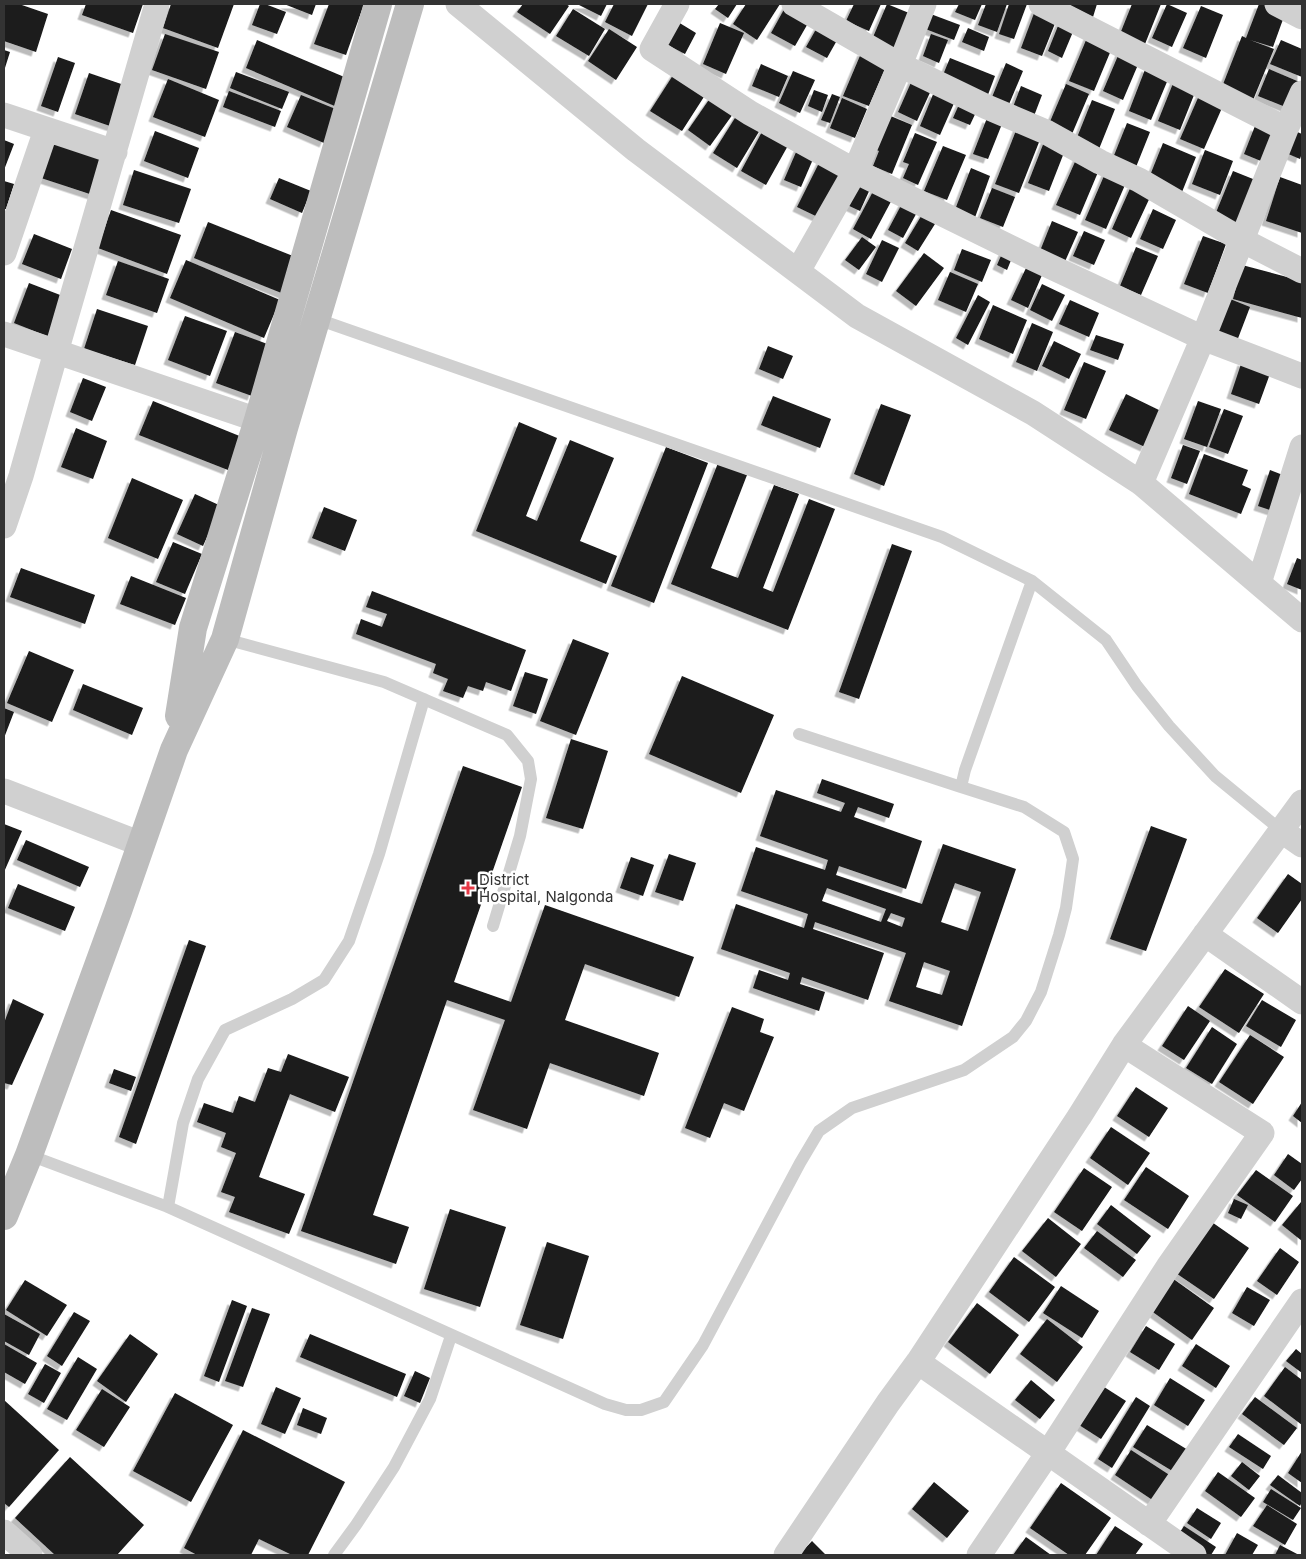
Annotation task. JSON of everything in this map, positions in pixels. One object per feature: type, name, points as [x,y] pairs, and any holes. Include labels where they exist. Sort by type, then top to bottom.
[{"type":"street","points":[[4,526],[13,473],[56,352],[157,4]]},
{"type":"street","points":[[174,750],[193,628],[258,420],[378,4]]},
{"type":"street","points":[[4,1216],[9,1186],[29,1155],[174,750],[225,638],[284,428],[410,4]]},
{"type":"street","points":[[458,4],[636,150],[857,316],[1032,413],[1141,483],[1302,620]]},
{"type":"street","points":[[678,4],[652,50],[750,113],[855,171],[1030,257],[1203,338],[1302,376]]},
{"type":"street","points":[[794,4],[900,65],[987,107],[1046,132],[1100,162],[1138,180],[1242,240],[1302,271]]},
{"type":"street","points":[[798,271],[855,171],[924,4]]},
{"type":"street","points":[[1041,4],[1286,129]]},
{"type":"street","points":[[1277,4],[1302,18]]},
{"type":"street","points":[[1141,483],[1203,338],[1302,93]]},
{"type":"street","points":[[4,116],[114,152]]},
{"type":"street","points":[[4,253],[46,130]]},
{"type":"street","points":[[4,334],[258,420]]},
{"type":"street","points":[[1259,584],[1302,447]]},
{"type":"street","points":[[4,791],[141,844]]},
{"type":"street","points":[[786,1555],[888,1403],[918,1362],[1124,1045],[1302,802]]},
{"type":"street","points":[[1282,831],[1302,845]]},
{"type":"street","points":[[1205,934],[1302,1002]]},
{"type":"street","points":[[979,1555],[1048,1453],[1168,1267],[1262,1133],[1124,1045]]},
{"type":"street","points":[[1149,1524],[1302,1302]]},
{"type":"street","points":[[918,1362],[1149,1524],[1164,1547],[1194,1555]]},
{"type":"street","points":[[4,1532],[30,1555]]},
{"type":"lane","points":[[317,319],[942,537],[1032,581],[1106,640],[1136,686],[1169,726],[1215,776],[1282,831]]},
{"type":"lane","points":[[961,787],[965,770],[1032,581]]},
{"type":"lane","points":[[225,638],[384,682],[508,735],[528,761],[531,779],[520,836],[494,926]]},
{"type":"lane","points":[[168,1207],[182,1123],[198,1079],[225,1030],[292,999],[324,980],[349,941],[379,854],[424,699]]},
{"type":"lane","points":[[29,1155],[168,1207],[605,1404],[626,1410],[641,1410],[664,1402],[703,1345],[819,1131],[852,1108],[964,1070],[1013,1037],[1026,1021],[1041,992],[1066,908],[1073,859],[1064,832],[1024,806],[799,734]]},
{"type":"lane","points":[[334,1555],[394,1467],[430,1399],[451,1336]]},
{"type":"building","points":[[4,4],[19,4],[48,14],[36,52],[4,41]]},
{"type":"building","points":[[86,4],[143,4],[133,33],[82,15]]},
{"type":"building","points":[[171,4],[234,4],[218,48],[163,28]]},
{"type":"building","points":[[260,4],[286,12],[277,34],[252,25]]},
{"type":"building","points":[[284,4],[316,4],[312,15]]},
{"type":"building","points":[[329,4],[364,4],[346,55],[314,44]]},
{"type":"building","points":[[523,4],[566,4],[569,6],[550,34],[517,12]]},
{"type":"building","points":[[577,4],[607,4],[601,16]]},
{"type":"building","points":[[614,4],[648,4],[632,36],[605,22]]},
{"type":"building","points":[[719,4],[737,4],[728,18],[715,9]]},
{"type":"building","points":[[746,4],[780,4],[757,40],[733,24]]},
{"type":"building","points":[[787,4],[811,18],[795,46],[771,33]]},
{"type":"building","points":[[854,4],[881,4],[869,31],[846,21]]},
{"type":"building","points":[[887,4],[909,13],[893,52],[871,42]]},
{"type":"building","points":[[959,4],[982,4],[975,20],[955,12]]},
{"type":"building","points":[[986,4],[1007,4],[997,32],[978,25]]},
{"type":"building","points":[[1009,4],[1027,4],[1014,39],[999,34]]},
{"type":"building","points":[[1067,4],[1097,4],[1093,17]]},
{"type":"building","points":[[1132,4],[1161,4],[1145,44],[1120,34]]},
{"type":"building","points":[[1167,4],[1187,13],[1172,47],[1152,38]]},
{"type":"building","points":[[1259,4],[1267,4],[1286,11],[1273,47],[1250,40],[1274,49],[1251,105],[1220,92],[1242,36],[1246,38]]},
{"type":"building","points":[[1201,6],[1223,15],[1206,58],[1183,48]]},
{"type":"building","points":[[1036,8],[1058,16],[1042,56],[1021,48]]},
{"type":"building","points":[[573,9],[605,29],[589,56],[556,36]]},
{"type":"building","points":[[928,13],[960,25],[954,40],[923,28]]},
{"type":"building","points":[[1060,21],[1075,27],[1062,58],[1048,51]]},
{"type":"building","points":[[678,22],[696,33],[685,54],[666,44]]},
{"type":"building","points":[[720,23],[744,33],[726,74],[703,64]]},
{"type":"building","points":[[819,24],[840,35],[827,58],[806,47]]},
{"type":"building","points":[[968,28],[989,37],[984,51],[962,42]]},
{"type":"building","points":[[609,29],[637,47],[616,80],[588,61]]},
{"type":"building","points":[[1089,33],[1114,43],[1094,91],[1069,81]]},
{"type":"building","points":[[165,34],[219,52],[206,89],[152,70]]},
{"type":"building","points":[[931,34],[948,40],[939,63],[923,56]]},
{"type":"building","points":[[257,40],[349,79],[337,107],[246,68]]},
{"type":"building","points":[[1281,40],[1302,49],[1302,77],[1270,64]]},
{"type":"building","points":[[4,50],[10,52],[4,71]]},
{"type":"building","points":[[862,51],[888,62],[869,106],[843,96]]},
{"type":"building","points":[[1120,51],[1140,60],[1123,100],[1103,91]]},
{"type":"building","points":[[58,57],[75,63],[58,112],[41,106]]},
{"type":"building","points":[[950,58],[995,76],[986,100],[940,82]]},
{"type":"building","points":[[1006,63],[1023,71],[1007,109],[990,102]]},
{"type":"building","points":[[761,64],[788,76],[779,97],[752,86]]},
{"type":"building","points":[[1146,67],[1169,77],[1151,120],[1129,111]]},
{"type":"building","points":[[677,69],[709,89],[682,131],[650,111]]},
{"type":"building","points":[[1269,69],[1302,83],[1293,110],[1258,96]]},
{"type":"building","points":[[793,71],[815,80],[800,113],[779,103]]},
{"type":"building","points":[[236,72],[289,92],[282,109],[230,88]]},
{"type":"building","points":[[89,73],[127,86],[113,127],[75,114]]},
{"type":"building","points":[[1176,76],[1198,85],[1180,130],[1158,121]]},
{"type":"building","points":[[913,78],[933,86],[917,121],[898,112]]},
{"type":"building","points":[[168,79],[219,100],[205,137],[153,117]]},
{"type":"building","points":[[1066,84],[1089,94],[1072,134],[1049,124]]},
{"type":"building","points":[[1021,86],[1042,95],[1034,116],[1013,107]]},
{"type":"building","points":[[814,90],[828,95],[822,112],[808,106]]},
{"type":"building","points":[[229,91],[281,111],[275,127],[223,107]]},
{"type":"building","points":[[715,91],[738,107],[710,146],[688,130]]},
{"type":"building","points":[[1201,91],[1225,101],[1204,149],[1180,139]]},
{"type":"building","points":[[934,92],[955,101],[940,135],[920,126]]},
{"type":"building","points":[[832,94],[840,97],[830,123],[821,120]]},
{"type":"building","points":[[301,95],[338,110],[324,143],[287,127]]},
{"type":"building","points":[[842,98],[867,109],[855,138],[830,128]]},
{"type":"building","points":[[961,100],[978,108],[970,125],[953,118]]},
{"type":"building","points":[[1092,100],[1115,109],[1097,154],[1074,145]]},
{"type":"building","points":[[740,110],[763,125],[737,168],[713,153]]},
{"type":"building","points":[[881,112],[912,125],[892,174],[873,166],[879,151],[867,146]]},
{"type":"building","points":[[987,118],[1002,124],[988,159],[973,154]]},
{"type":"building","points":[[1019,123],[1043,132],[1019,193],[995,184]]},
{"type":"building","points":[[1127,123],[1150,132],[1134,172],[1111,163]]},
{"type":"building","points":[[1255,126],[1273,133],[1261,161],[1244,154]]},
{"type":"building","points":[[764,128],[790,142],[766,185],[741,171]]},
{"type":"building","points":[[155,131],[199,148],[188,178],[144,161]]},
{"type":"building","points":[[1295,131],[1302,134],[1302,153],[1300,159],[1286,153]]},
{"type":"building","points":[[915,133],[937,142],[918,185],[903,178],[909,164],[903,162]]},
{"type":"building","points":[[52,137],[109,156],[96,196],[38,177]]},
{"type":"building","points":[[1046,137],[1067,145],[1049,191],[1028,183]]},
{"type":"building","points":[[4,140],[14,144],[4,170]]},
{"type":"building","points":[[800,143],[817,150],[801,187],[784,180]]},
{"type":"building","points":[[1163,143],[1196,157],[1182,192],[1149,178]]},
{"type":"building","points":[[943,146],[966,155],[947,200],[924,191]]},
{"type":"building","points":[[1205,150],[1233,161],[1220,195],[1192,184]]},
{"type":"building","points":[[1078,155],[1101,165],[1080,215],[1056,205]]},
{"type":"building","points":[[821,159],[846,171],[822,219],[797,207]]},
{"type":"building","points":[[971,168],[990,176],[973,223],[953,215]]},
{"type":"building","points":[[1107,169],[1128,178],[1106,229],[1085,220]]},
{"type":"building","points":[[134,170],[191,189],[179,223],[123,205]]},
{"type":"building","points":[[1233,171],[1258,181],[1240,225],[1215,215]]},
{"type":"building","points":[[1280,177],[1302,185],[1302,233],[1266,221]]},
{"type":"building","points":[[279,178],[311,191],[302,213],[270,199]]},
{"type":"building","points":[[852,178],[871,187],[860,211],[841,202]]},
{"type":"building","points":[[4,181],[14,184],[6,209],[4,209]]},
{"type":"building","points":[[877,184],[895,194],[871,239],[853,229]]},
{"type":"building","points":[[1132,184],[1152,193],[1131,238],[1112,229]]},
{"type":"building","points":[[992,188],[1015,197],[1003,227],[980,218]]},
{"type":"building","points":[[906,196],[921,205],[903,238],[888,230]]},
{"type":"building","points":[[926,208],[940,216],[918,251],[905,243]]},
{"type":"building","points":[[1153,209],[1176,220],[1163,249],[1140,239]]},
{"type":"building","points":[[111,210],[181,235],[167,274],[98,248]]},
{"type":"building","points":[[1052,221],[1078,232],[1063,266],[1038,256]]},
{"type":"building","points":[[208,222],[298,258],[284,294],[194,258]]},
{"type":"building","points":[[1084,231],[1105,240],[1094,265],[1073,256]]},
{"type":"building","points":[[34,234],[72,249],[61,279],[22,264]]},
{"type":"building","points":[[1203,236],[1226,244],[1208,293],[1184,284]]},
{"type":"building","points":[[862,237],[876,247],[859,270],[845,260]]},
{"type":"building","points":[[882,240],[899,248],[882,282],[866,274]]},
{"type":"building","points":[[1136,247],[1158,256],[1141,295],[1120,286]]},
{"type":"building","points":[[962,249],[991,260],[982,282],[954,270]]},
{"type":"building","points":[[1004,249],[1014,253],[1007,270],[997,265]]},
{"type":"building","points":[[924,253],[944,268],[916,306],[896,291]]},
{"type":"building","points":[[186,260],[280,300],[264,338],[170,298]]},
{"type":"building","points":[[118,261],[169,279],[157,313],[106,295]]},
{"type":"building","points":[[1242,265],[1302,281],[1302,318],[1233,299]]},
{"type":"building","points":[[1026,268],[1042,275],[1028,308],[1011,300]]},
{"type":"building","points":[[950,272],[978,284],[966,312],[938,300]]},
{"type":"building","points":[[29,283],[68,298],[52,338],[14,323]]},
{"type":"building","points":[[1042,284],[1065,295],[1052,321],[1030,310]]},
{"type":"building","points":[[978,295],[990,302],[968,345],[956,338]]},
{"type":"building","points":[[1225,297],[1250,307],[1237,341],[1212,331]]},
{"type":"building","points":[[1070,300],[1099,313],[1089,337],[1059,324]]},
{"type":"building","points":[[993,305],[1027,320],[1013,354],[979,339]]},
{"type":"building","points":[[97,309],[148,326],[135,365],[84,349]]},
{"type":"building","points":[[185,316],[227,331],[210,376],[168,360]]},
{"type":"building","points":[[1032,323],[1053,332],[1037,371],[1016,362]]},
{"type":"building","points":[[235,332],[270,345],[252,396],[216,383]]},
{"type":"building","points":[[1096,335],[1124,344],[1118,360],[1090,350]]},
{"type":"building","points":[[1054,341],[1081,354],[1069,379],[1042,366]]},
{"type":"building","points":[[768,346],[793,356],[783,379],[759,369]]},
{"type":"building","points":[[1242,361],[1271,371],[1259,404],[1231,394]]},
{"type":"building","points":[[1084,362],[1106,371],[1086,419],[1064,410]]},
{"type":"building","points":[[83,378],[106,387],[92,421],[70,412]]},
{"type":"building","points":[[1126,394],[1161,411],[1145,447],[1109,430]]},
{"type":"building","points":[[773,396],[831,419],[820,448],[761,425]]},
{"type":"building","points":[[153,401],[242,437],[228,470],[139,435]]},
{"type":"building","points":[[1198,401],[1221,409],[1207,447],[1184,439]]},
{"type":"building","points":[[881,404],[911,415],[884,486],[854,474]]},
{"type":"building","points":[[1224,409],[1243,416],[1228,454],[1209,447]]},
{"type":"building","points":[[519,422],[557,438],[526,516],[537,521],[570,440],[614,458],[580,541],[617,556],[606,584],[476,531]]},
{"type":"building","points":[[76,428],[107,441],[93,479],[61,467]]},
{"type":"building","points":[[1183,445],[1200,451],[1187,484],[1171,478]]},
{"type":"building","points":[[666,447],[708,463],[654,603],[611,586]]},
{"type":"building","points":[[1204,454],[1248,470],[1242,485],[1251,489],[1241,514],[1189,494]]},
{"type":"building","points":[[718,463],[747,475],[711,568],[738,578],[774,485],[799,494],[763,588],[773,592],[809,499],[835,509],[788,630],[671,584]]},
{"type":"building","points":[[1270,470],[1288,477],[1276,512],[1258,506]]},
{"type":"building","points":[[132,478],[183,500],[158,559],[108,538]]},
{"type":"building","points":[[195,494],[221,506],[203,546],[177,534]]},
{"type":"building","points":[[324,507],[357,520],[345,551],[312,538]]},
{"type":"building","points":[[173,542],[202,554],[185,594],[156,582]]},
{"type":"building","points":[[892,544],[912,551],[859,699],[839,692]]},
{"type":"building","points":[[1297,558],[1302,560],[1302,590],[1287,584]]},
{"type":"building","points":[[21,568],[95,595],[85,624],[10,597]]},
{"type":"building","points":[[131,576],[186,598],[175,625],[120,604]]},
{"type":"building","points":[[372,591],[526,650],[511,691],[486,682],[483,691],[468,686],[463,698],[443,691],[448,679],[433,673],[436,664],[356,634],[361,619],[382,627],[387,614],[366,607]]},
{"type":"building","points":[[573,639],[609,653],[576,735],[540,721]]},
{"type":"building","points":[[29,651],[74,670],[52,722],[7,703]]},
{"type":"building","points":[[525,672],[548,679],[536,714],[513,706]]},
{"type":"building","points":[[682,676],[774,715],[741,793],[649,754]]},
{"type":"building","points":[[83,684],[143,708],[132,735],[73,710]]},
{"type":"building","points":[[4,708],[14,712],[4,738]]},
{"type":"building","points":[[571,739],[608,751],[583,829],[546,818]]},
{"type":"building","points":[[463,766],[522,787],[454,982],[511,1002],[545,905],[694,957],[679,997],[585,964],[565,1020],[659,1053],[644,1096],[550,1063],[527,1129],[473,1110],[505,1020],[447,1000],[373,1215],[409,1227],[396,1264],[301,1231]]},
{"type":"building","points":[[822,779],[894,804],[889,818],[858,807],[854,817],[922,841],[906,889],[839,866],[836,875],[922,904],[943,844],[1016,869],[962,1026],[889,1001],[906,953],[815,922],[813,929],[884,953],[868,1000],[802,977],[800,984],[825,992],[819,1011],[753,988],[759,970],[788,980],[790,973],[721,949],[736,904],[804,928],[808,914],[741,891],[756,847],[825,870],[828,860],[760,836],[776,790],[841,812],[845,803],[817,793]],"holes":[[[955,883],[981,892],[968,931],[941,922]],[[827,888],[886,909],[881,922],[822,901]],[[891,913],[905,918],[902,927],[887,921]],[[924,962],[950,971],[942,995],[916,987]]]},
{"type":"building","points":[[4,824],[22,831],[4,872]]},
{"type":"building","points":[[1151,826],[1187,839],[1146,951],[1110,939]]},
{"type":"building","points":[[26,840],[89,867],[80,887],[17,860]]},
{"type":"building","points":[[669,854],[696,863],[683,901],[655,892]]},
{"type":"building","points":[[631,857],[654,865],[643,896],[620,888]]},
{"type":"building","points":[[1288,874],[1302,884],[1302,899],[1278,933],[1257,918]]},
{"type":"building","points":[[18,884],[75,907],[65,931],[8,908]]},
{"type":"building","points":[[189,940],[206,946],[136,1144],[119,1137]]},
{"type":"building","points":[[1225,969],[1264,994],[1239,1033],[1199,1007]]},
{"type":"building","points":[[13,999],[44,1014],[12,1085],[4,1083],[4,1023]]},
{"type":"building","points":[[1262,1000],[1296,1020],[1281,1047],[1246,1026]]},
{"type":"building","points":[[1188,1006],[1210,1021],[1184,1060],[1162,1046]]},
{"type":"building","points":[[732,1007],[764,1019],[760,1032],[774,1037],[744,1111],[724,1103],[710,1138],[685,1128]]},
{"type":"building","points":[[1212,1027],[1237,1044],[1212,1084],[1186,1068]]},
{"type":"building","points":[[1250,1035],[1284,1057],[1253,1104],[1219,1082]]},
{"type":"building","points":[[288,1054],[349,1077],[335,1112],[290,1094],[259,1177],[305,1194],[289,1234],[229,1212],[235,1197],[221,1192],[236,1153],[221,1147],[226,1133],[197,1122],[204,1103],[233,1113],[239,1096],[255,1102],[268,1068],[281,1072]]},
{"type":"building","points":[[114,1069],[136,1077],[131,1091],[109,1083]]},
{"type":"building","points":[[1136,1087],[1168,1108],[1149,1137],[1117,1116]]},
{"type":"building","points":[[1302,1102],[1302,1123],[1293,1116]]},
{"type":"building","points":[[1111,1127],[1150,1153],[1128,1185],[1090,1158]]},
{"type":"building","points":[[1288,1154],[1302,1164],[1302,1179],[1294,1190],[1274,1175]]},
{"type":"building","points":[[1146,1167],[1189,1196],[1168,1229],[1124,1200]]},
{"type":"building","points":[[1084,1168],[1112,1187],[1082,1231],[1054,1212]]},
{"type":"building","points":[[1256,1170],[1293,1196],[1275,1222],[1237,1195]]},
{"type":"building","points":[[1234,1199],[1248,1205],[1241,1219],[1228,1213]]},
{"type":"building","points":[[1301,1202],[1302,1204],[1302,1241],[1282,1225]]},
{"type":"building","points":[[1111,1205],[1151,1236],[1137,1254],[1097,1224]]},
{"type":"building","points":[[450,1209],[506,1227],[480,1307],[424,1289]]},
{"type":"building","points":[[1048,1218],[1081,1244],[1056,1277],[1022,1251]]},
{"type":"building","points":[[1206,1218],[1249,1248],[1214,1299],[1170,1269]]},
{"type":"building","points":[[1097,1231],[1136,1260],[1123,1277],[1084,1248]]},
{"type":"building","points":[[547,1242],[589,1256],[563,1339],[520,1325]]},
{"type":"building","points":[[1280,1248],[1299,1262],[1277,1295],[1257,1281]]},
{"type":"building","points":[[1014,1257],[1055,1287],[1029,1322],[989,1292]]},
{"type":"building","points":[[1172,1278],[1214,1308],[1192,1340],[1150,1310]]},
{"type":"building","points":[[25,1280],[67,1305],[47,1336],[6,1310]]},
{"type":"building","points":[[1061,1286],[1099,1311],[1082,1338],[1043,1313]]},
{"type":"building","points":[[1247,1287],[1270,1300],[1254,1326],[1232,1313]]},
{"type":"building","points":[[232,1300],[247,1306],[219,1382],[204,1376]]},
{"type":"building","points":[[977,1303],[1019,1335],[990,1374],[948,1342]]},
{"type":"building","points":[[252,1308],[270,1314],[243,1387],[225,1381]]},
{"type":"building","points":[[74,1312],[90,1321],[62,1366],[47,1356]]},
{"type":"building","points":[[4,1314],[40,1334],[29,1355],[4,1341]]},
{"type":"building","points":[[1047,1319],[1083,1347],[1057,1382],[1020,1354]]},
{"type":"building","points":[[1146,1326],[1175,1344],[1159,1370],[1130,1352]]},
{"type":"building","points":[[130,1334],[158,1354],[126,1402],[97,1381]]},
{"type":"building","points":[[310,1334],[406,1374],[397,1397],[300,1357]]},
{"type":"building","points":[[4,1344],[37,1363],[25,1384],[4,1372]]},
{"type":"building","points":[[1196,1344],[1230,1366],[1216,1388],[1182,1366]]},
{"type":"building","points":[[1296,1349],[1302,1354],[1302,1373],[1286,1361]]},
{"type":"building","points":[[78,1357],[97,1369],[67,1420],[47,1409]]},
{"type":"building","points":[[45,1364],[61,1373],[44,1403],[28,1394]]},
{"type":"building","points":[[1285,1367],[1302,1380],[1302,1425],[1264,1396]]},
{"type":"building","points":[[415,1371],[430,1378],[420,1403],[404,1396]]},
{"type":"building","points":[[1170,1378],[1205,1400],[1188,1426],[1154,1405]]},
{"type":"building","points":[[1031,1380],[1055,1400],[1040,1419],[1015,1400]]},
{"type":"building","points":[[1101,1385],[1126,1401],[1101,1439],[1076,1423]]},
{"type":"building","points":[[276,1387],[301,1398],[285,1434],[261,1424]]},
{"type":"building","points":[[102,1389],[130,1407],[104,1447],[76,1430]]},
{"type":"building","points":[[175,1393],[233,1425],[191,1502],[133,1471]]},
{"type":"building","points":[[1136,1397],[1150,1406],[1112,1468],[1098,1459]]},
{"type":"building","points":[[1255,1397],[1297,1428],[1284,1445],[1242,1414]]},
{"type":"building","points":[[4,1400],[59,1450],[9,1507],[4,1503]]},
{"type":"building","points":[[303,1408],[327,1418],[321,1434],[297,1425]]},
{"type":"building","points":[[1147,1425],[1188,1450],[1174,1472],[1133,1447]]},
{"type":"building","points":[[243,1430],[345,1482],[308,1555],[292,1555],[259,1539],[251,1555],[197,1555],[184,1548]]},
{"type":"building","points":[[1238,1434],[1271,1456],[1263,1469],[1229,1447]]},
{"type":"building","points":[[1131,1450],[1174,1478],[1157,1503],[1115,1475]]},
{"type":"building","points":[[1302,1451],[1302,1483],[1288,1473]]},
{"type":"building","points":[[70,1457],[144,1525],[117,1555],[55,1555],[15,1518]]},
{"type":"building","points":[[1242,1462],[1260,1476],[1249,1490],[1231,1476]]},
{"type":"building","points":[[1218,1472],[1255,1498],[1241,1517],[1205,1491]]},
{"type":"building","points":[[1278,1475],[1302,1493],[1300,1506],[1270,1485]]},
{"type":"building","points":[[934,1482],[969,1511],[947,1538],[912,1509]]},
{"type":"building","points":[[1061,1483],[1111,1518],[1085,1555],[1069,1555],[1030,1528]]},
{"type":"building","points":[[1271,1489],[1301,1508],[1293,1520],[1263,1502]]},
{"type":"building","points":[[1267,1505],[1297,1524],[1285,1545],[1253,1526]]},
{"type":"building","points":[[1197,1508],[1221,1523],[1211,1539],[1187,1523]]},
{"type":"building","points":[[1115,1526],[1143,1544],[1135,1555],[1096,1555]]},
{"type":"building","points":[[1184,1526],[1216,1547],[1211,1555],[1196,1555],[1174,1541]]},
{"type":"building","points":[[1237,1533],[1258,1545],[1252,1555],[1225,1555]]},
{"type":"building","points":[[1026,1537],[1051,1555],[1013,1555]]},
{"type":"building","points":[[812,1541],[826,1555],[799,1555]]},
{"type":"building","points":[[1280,1545],[1299,1555],[1275,1555]]},
{"type":"place","name":"District Hospital, Nalgonda","points":[[468,888]]}]
